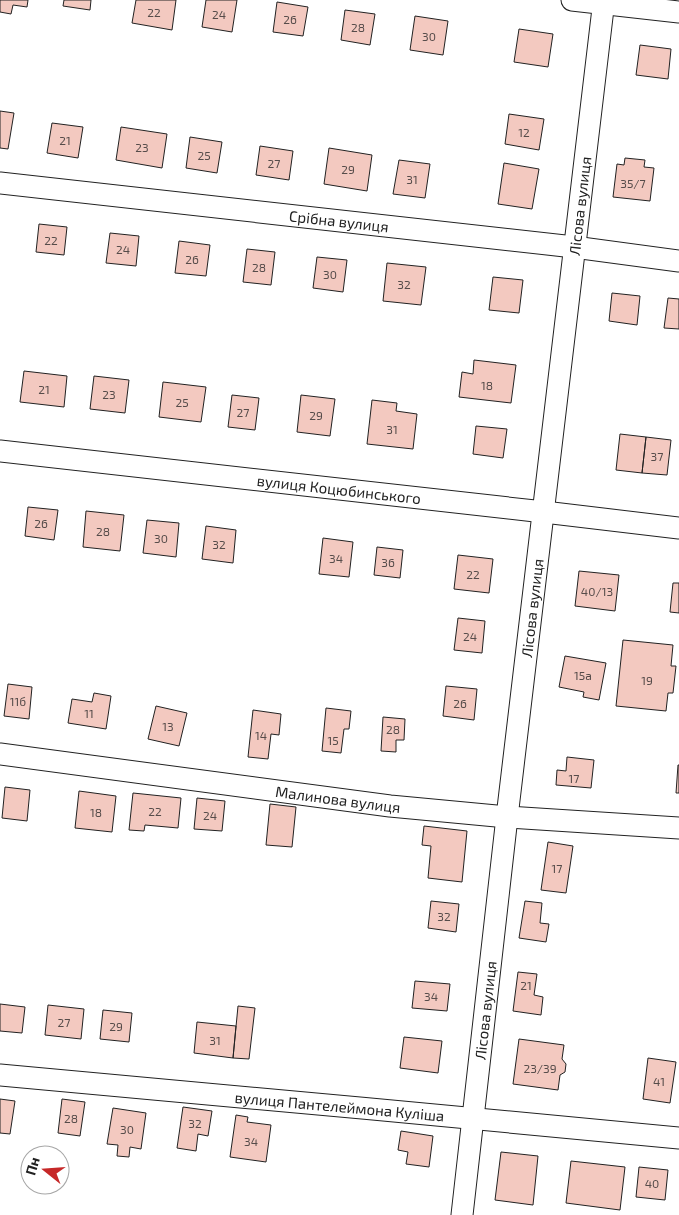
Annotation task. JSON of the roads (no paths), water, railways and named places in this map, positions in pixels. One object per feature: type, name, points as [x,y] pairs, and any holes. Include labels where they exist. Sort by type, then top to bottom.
[{"type":"street","points":[[572,0],[604,2],[679,12]]},
{"type":"street","name":"Лісова вулиця","points":[[462,1215],[507,817],[604,2]]},
{"type":"street","name":"Срібна вулиця","points":[[0,183],[574,247],[679,261]]},
{"type":"street","name":"вулиця Коцюбинського","points":[[0,451],[679,528]]},
{"type":"street","name":"Малинова вулиця","points":[[0,754],[390,806],[507,817],[679,828]]},
{"type":"street","name":"вулиця Пантелеймона Куліша","points":[[0,1075],[473,1117],[679,1138]]}]
